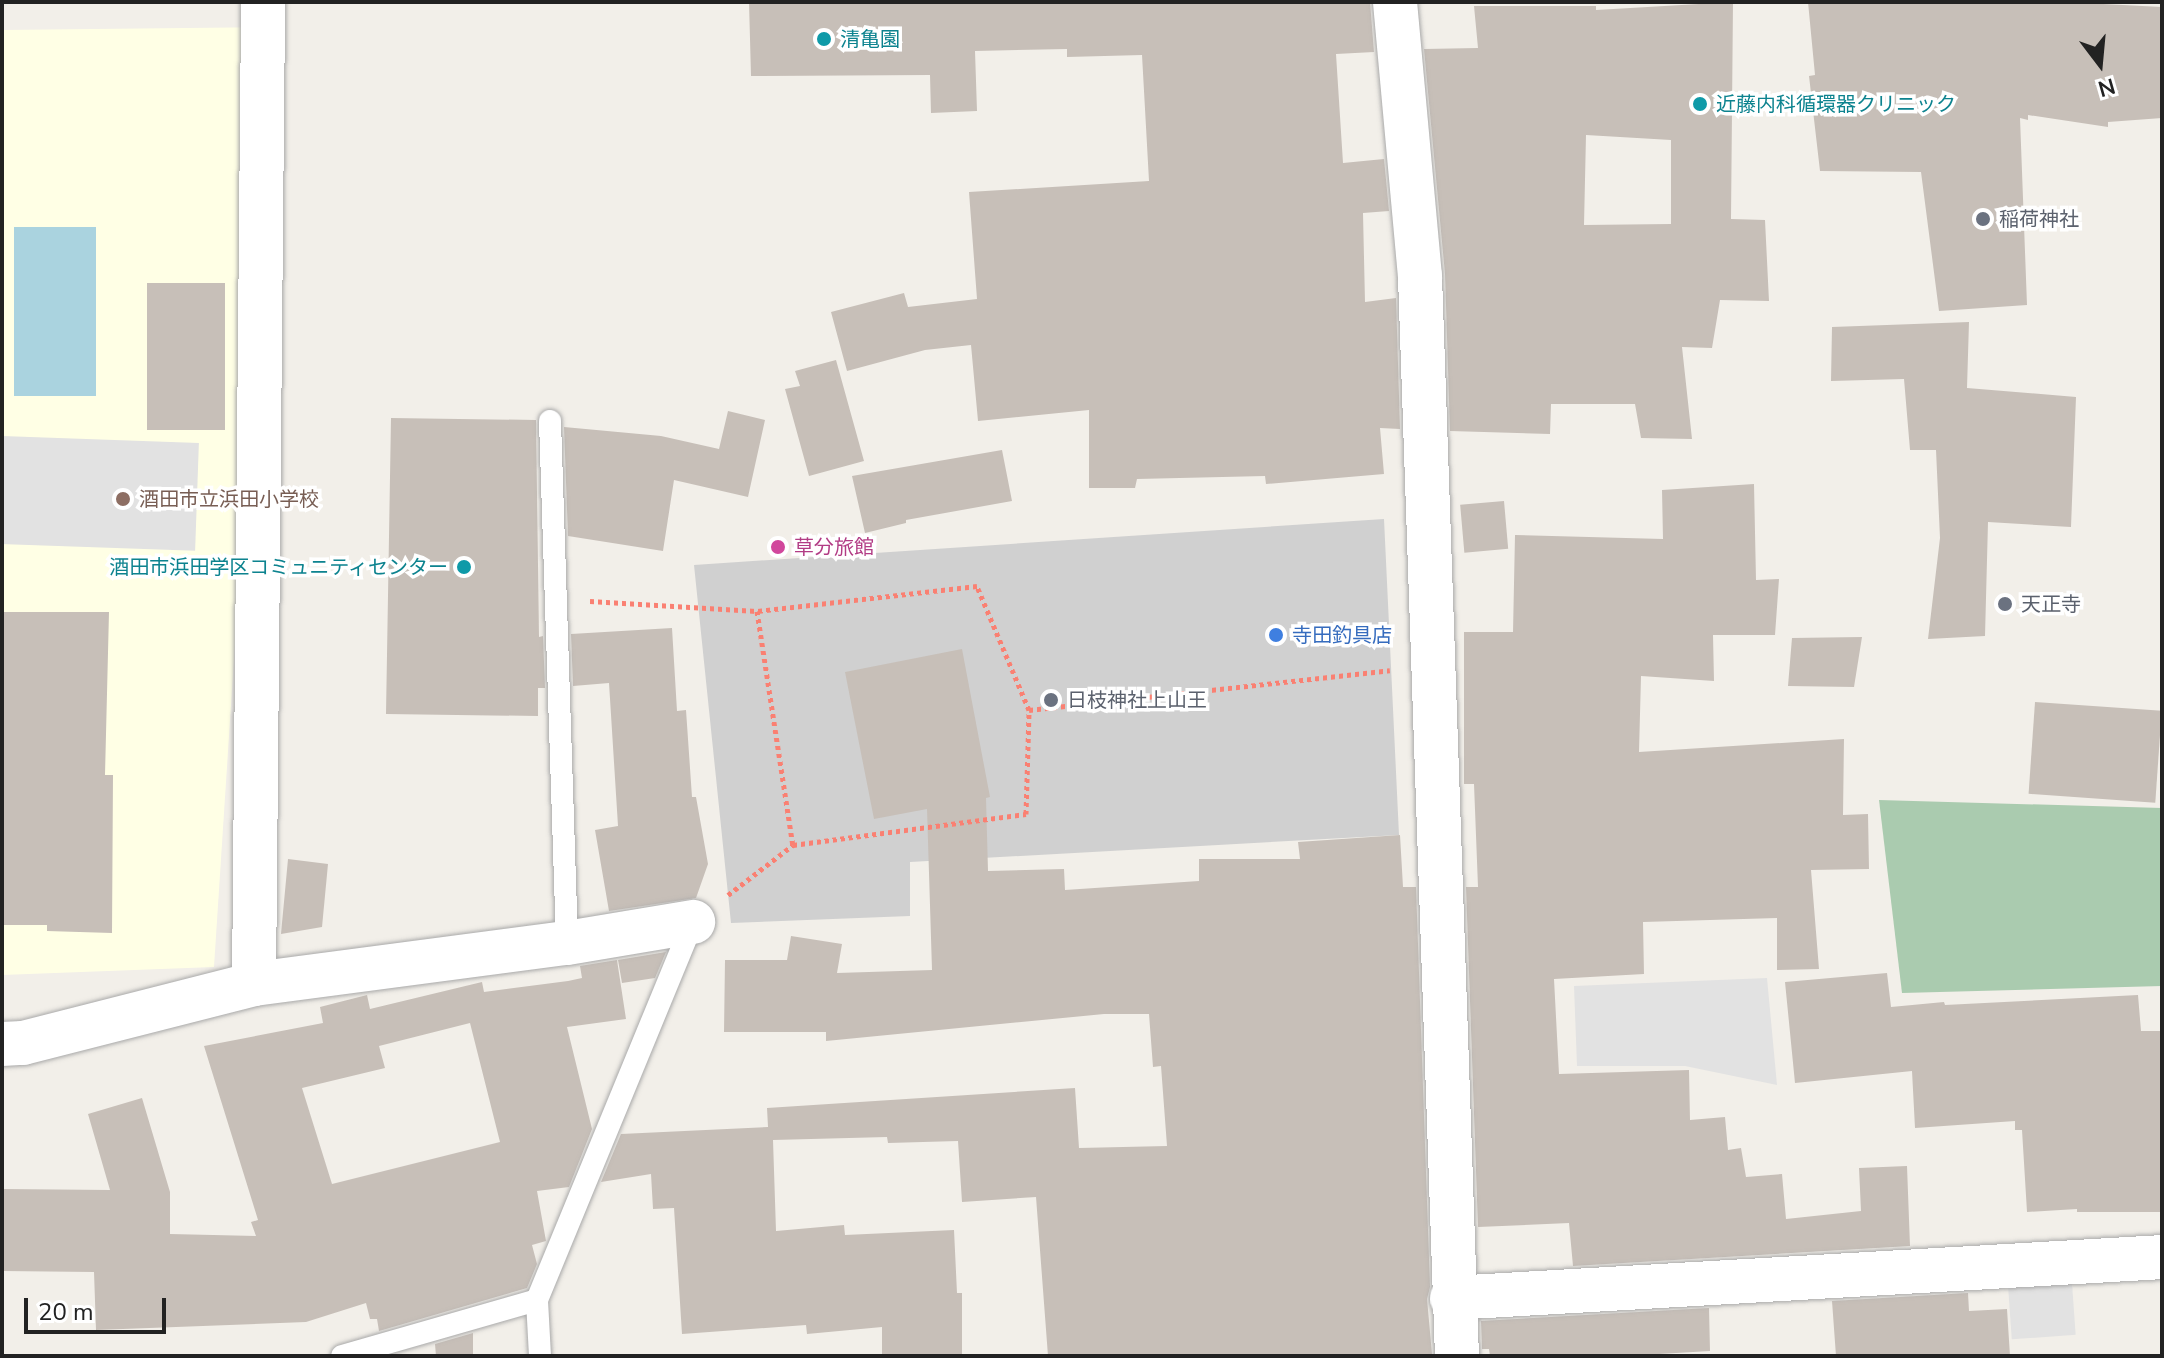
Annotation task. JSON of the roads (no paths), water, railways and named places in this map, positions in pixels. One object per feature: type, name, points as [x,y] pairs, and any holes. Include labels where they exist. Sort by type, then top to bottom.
[{"type":"street","points":[[254,984],[263,2]]},
{"type":"street","points":[[1395,2],[1420,276],[1435,664],[1452,1298],[1457,1356]]},
{"type":"street","points":[[2,1044],[23,1043],[254,984],[567,943],[693,922]]},
{"type":"street","points":[[1452,1298],[2162,1257]]},
{"type":"lane","points":[[550,421],[567,943]]},
{"type":"lane","points":[[540,1356],[537,1300],[693,922]]},
{"type":"lane","points":[[342,1356],[537,1300]]},
{"type":"water","points":[[14,227],[96,227],[96,396],[14,396]]},
{"type":"place","name":"清亀園","points":[[824,39]]},
{"type":"place","name":"近藤内科循環器クリニック","points":[[1700,104]]},
{"type":"place","name":"稲荷神社","points":[[1983,219]]},
{"type":"place","name":"酒田市立浜田小学校","points":[[123,499]]},
{"type":"place","name":"草分旅館","points":[[778,547]]},
{"type":"place","name":"酒田市浜田学区コミュニティセンター","points":[[464,567]]},
{"type":"place","name":"天正寺","points":[[2005,604]]},
{"type":"place","name":"寺田釣具店","points":[[1276,635]]},
{"type":"place","name":"日枝神社上山王","points":[[1051,700]]}]
